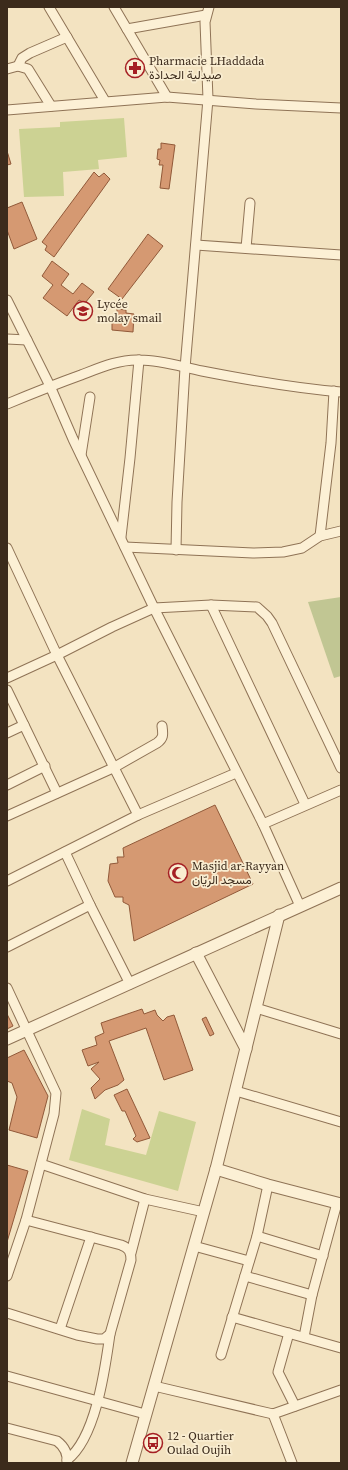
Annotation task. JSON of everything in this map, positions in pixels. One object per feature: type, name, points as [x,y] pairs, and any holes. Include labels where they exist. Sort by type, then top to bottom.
[{"type":"street","points":[[49,7],[105,101]]},
{"type":"street","points":[[114,7],[167,97]]},
{"type":"street","points":[[127,29],[208,11],[205,22],[208,99],[185,368],[177,502],[176,550]]},
{"type":"street","points":[[18,66],[22,58],[30,52],[67,37]]},
{"type":"street","points":[[7,70],[18,66],[28,69],[51,106]]},
{"type":"street","points":[[7,110],[167,97],[208,99],[256,104],[341,108]]},
{"type":"street","points":[[246,248],[250,203]]},
{"type":"street","points":[[196,245],[341,255]]},
{"type":"street","points":[[7,300],[50,386],[154,608],[262,824],[300,906]]},
{"type":"street","points":[[7,339],[26,340]]},
{"type":"street","points":[[120,537],[130,458],[139,360]]},
{"type":"street","points":[[7,404],[50,386],[118,362],[139,360],[163,362],[185,368],[263,382],[337,392],[320,536]]},
{"type":"street","points":[[81,455],[90,397]]},
{"type":"street","points":[[125,547],[253,553],[283,552],[302,548],[320,536],[341,531]]},
{"type":"street","points":[[7,548],[57,655],[138,815]]},
{"type":"street","points":[[211,605],[305,804]]},
{"type":"street","points":[[7,678],[154,608],[211,605],[257,607],[267,616],[341,768]]},
{"type":"street","points":[[7,690],[57,793]]},
{"type":"street","points":[[7,733],[24,725]]},
{"type":"street","points":[[7,816],[114,768],[157,744],[162,739],[162,726]]},
{"type":"street","points":[[7,786],[45,766]]},
{"type":"street","points":[[7,881],[138,815],[236,773]]},
{"type":"street","points":[[262,824],[305,804],[341,790]]},
{"type":"street","points":[[65,852],[130,984]]},
{"type":"street","points":[[7,1040],[341,888]]},
{"type":"street","points":[[7,947],[90,905]]},
{"type":"street","points":[[132,1463],[216,1169],[279,915]]},
{"type":"street","points":[[196,953],[246,1049]]},
{"type":"street","points":[[7,988],[56,1093],[54,1114],[41,1164],[26,1220],[7,1276]]},
{"type":"street","points":[[256,1008],[341,1034]]},
{"type":"street","points":[[236,1091],[341,1122]]},
{"type":"street","points":[[41,1164],[145,1199],[204,1212]]},
{"type":"street","points":[[216,1169],[268,1185],[339,1203],[312,1295],[304,1337]]},
{"type":"street","points":[[221,1355],[257,1236],[268,1185]]},
{"type":"street","points":[[67,1461],[80,1448],[86,1435],[97,1401],[110,1334],[131,1260],[131,1253],[145,1199]]},
{"type":"street","points":[[26,1220],[128,1248],[131,1253]]},
{"type":"street","points":[[257,1236],[323,1256]]},
{"type":"street","points":[[60,1329],[91,1237]]},
{"type":"street","points":[[194,1246],[249,1261]]},
{"type":"street","points":[[245,1276],[312,1295]]},
{"type":"street","points":[[7,1313],[97,1339],[104,1339],[110,1334]]},
{"type":"street","points":[[232,1317],[341,1348]]},
{"type":"street","points":[[289,1333],[278,1372],[295,1406]]},
{"type":"street","points":[[7,1376],[145,1414]]},
{"type":"street","points":[[154,1386],[273,1414],[340,1390],[341,1380]]},
{"type":"street","points":[[273,1414],[292,1463]]},
{"type":"street","points":[[7,1428],[58,1441],[66,1450],[67,1461]]},
{"type":"green space","points":[[124,118],[127,157],[98,160],[99,169],[63,172],[64,196],[24,197],[19,129],[60,127],[60,122]]},
{"type":"green space","points":[[341,597],[341,676],[334,678],[308,602]]},
{"type":"green space","points":[[82,1109],[110,1119],[105,1145],[146,1155],[159,1111],[196,1122],[178,1191],[69,1160]]},
{"type":"building","points":[[161,143],[175,145],[169,189],[160,188],[163,165],[159,165],[160,160],[157,159],[158,149],[161,149]]},
{"type":"building","points":[[7,151],[11,164],[7,165]]},
{"type":"building","points":[[94,172],[99,177],[104,173],[110,179],[54,257],[45,250],[47,246],[42,242]]},
{"type":"building","points":[[22,202],[37,239],[14,249],[7,230],[7,208]]},
{"type":"building","points":[[148,234],[163,246],[122,299],[108,289]]},
{"type":"building","points":[[52,261],[69,274],[61,285],[73,294],[82,283],[94,292],[85,303],[79,300],[67,316],[43,298],[53,285],[42,276]]},
{"type":"building","points":[[117,309],[126,310],[126,313],[134,314],[133,332],[112,330],[112,317],[117,318]]},
{"type":"building","name":"Masjid ar-Rayyan مسجد الريّان","points":[[215,805],[253,884],[134,941],[129,905],[123,902],[123,897],[115,897],[108,881],[110,864],[118,863],[117,857],[124,857],[123,848]]},
{"type":"building","points":[[142,1009],[144,1014],[155,1010],[157,1015],[163,1021],[167,1017],[174,1015],[193,1070],[164,1080],[146,1028],[109,1041],[124,1080],[118,1085],[105,1090],[95,1099],[91,1088],[100,1079],[91,1069],[99,1062],[88,1066],[82,1050],[97,1045],[95,1037],[104,1033],[101,1023]]},
{"type":"building","points":[[7,1014],[13,1026],[7,1029]]},
{"type":"building","points":[[206,1017],[214,1034],[210,1036],[202,1019]]},
{"type":"building","points":[[24,1050],[48,1096],[37,1138],[9,1130],[17,1097],[12,1083],[7,1081],[7,1058]]},
{"type":"building","points":[[127,1089],[150,1138],[137,1142],[133,1139],[136,1136],[125,1111],[122,1111],[114,1095]]},
{"type":"building","points":[[7,1165],[28,1171],[7,1242]]},
{"type":"place","name":"Pharmacie LHaddada صيدلية الحدادة","points":[[135,68]]},
{"type":"place","name":"Lycée molay smail","points":[[83,311]]},
{"type":"place","name":"Masjid ar-Rayyan مسجد الريّان","points":[[178,873]]},
{"type":"place","name":"12 - Quartier Oulad Oujih","points":[[153,1443]]}]
